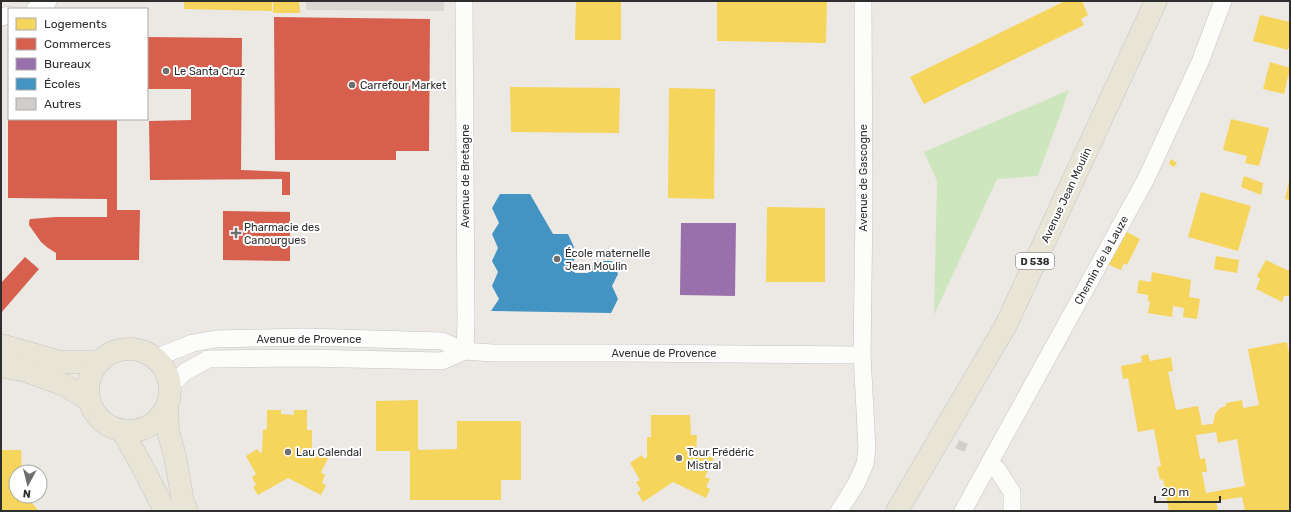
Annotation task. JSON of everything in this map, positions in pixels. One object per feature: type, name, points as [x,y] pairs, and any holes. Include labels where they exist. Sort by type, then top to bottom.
[{"type":"main road","name":"Avenue Jean Moulin","points":[[897,511],[1006,325],[1156,1]]},
{"type":"main road","points":[[1,345],[61,362],[99,362]]},
{"type":"main road","points":[[169,396],[160,417],[149,426],[136,430],[122,430],[110,426],[100,419],[93,410],[89,400],[88,386],[91,373],[99,362],[109,354],[120,350],[132,349],[144,352],[155,358],[162,366],[167,375],[169,396],[168,431],[175,456],[182,502],[187,511]]},
{"type":"main road","points":[[1,366],[26,371],[64,385],[89,400]]},
{"type":"main road","points":[[122,430],[165,511]]},
{"type":"street","points":[[38,8],[46,5],[48,1]]},
{"type":"street","name":"Avenue de Bretagne","points":[[464,1],[465,351]]},
{"type":"street","name":"Avenue de Gascogne","points":[[839,511],[856,484],[865,464],[867,448],[862,355],[864,219],[863,1]]},
{"type":"street","name":"Chemin de la Lauze","points":[[963,511],[1146,179],[1200,62],[1223,1]]},
{"type":"street","name":"Avenue de Provence","points":[[155,358],[193,343],[216,339],[304,337],[442,341],[465,351],[492,353],[862,355]]},
{"type":"street","name":"Avenue de Provence","points":[[169,396],[185,372],[208,359],[303,358],[442,362],[465,351]]},
{"type":"street","points":[[989,463],[997,469],[1012,492],[1012,511]]},
{"type":"green space","points":[[1069,90],[1038,176],[997,179],[934,315],[937,181],[924,152]]},
{"type":"shaded area","points":[[306,1],[444,1],[444,11],[306,10]]},
{"type":"building: Logements","points":[[184,1],[272,1],[272,11],[184,9]]},
{"type":"building: Logements","points":[[273,1],[299,1],[300,13],[273,13]]},
{"type":"building: Logements","points":[[576,1],[621,1],[621,40],[575,40]]},
{"type":"building: Logements","points":[[717,1],[827,1],[826,43],[717,41]]},
{"type":"building: Logements","points":[[1065,1],[1082,1],[1088,15],[1081,19],[1084,25],[924,104],[910,77]]},
{"type":"building: Logements","points":[[1260,15],[1290,22],[1290,48],[1288,47],[1288,50],[1253,41]]},
{"type":"building: Logements","points":[[1270,62],[1290,68],[1284,94],[1263,89]]},
{"type":"building: Logements","points":[[510,87],[620,88],[619,133],[511,132]]},
{"type":"building: Logements","points":[[669,88],[715,89],[714,199],[668,198]]},
{"type":"building: Logements","points":[[1231,119],[1269,128],[1259,166],[1245,163],[1247,156],[1223,150]]},
{"type":"building: Logements","points":[[1171,159],[1177,163],[1174,167],[1169,164]]},
{"type":"building: Logements","points":[[1244,176],[1263,183],[1261,195],[1241,187]]},
{"type":"building: Logements","points":[[1290,181],[1290,200],[1285,199]]},
{"type":"building: Logements","points":[[1201,192],[1251,206],[1238,251],[1188,237]]},
{"type":"building: Logements","points":[[767,207],[825,208],[825,282],[766,282]]},
{"type":"building: Logements","points":[[1127,232],[1140,239],[1127,265],[1124,263],[1121,270],[1107,264]]},
{"type":"building: Logements","points":[[1216,256],[1239,260],[1237,273],[1214,269]]},
{"type":"building: Logements","points":[[1266,260],[1290,270],[1290,296],[1284,296],[1282,302],[1256,289],[1260,279],[1257,276]]},
{"type":"building: Logements","points":[[1152,272],[1191,280],[1189,297],[1200,299],[1197,319],[1183,317],[1184,308],[1173,306],[1172,317],[1148,313],[1150,302],[1148,301],[1148,295],[1137,293],[1139,280],[1151,282]]},
{"type":"building: Logements","points":[[1287,342],[1290,359],[1290,511],[1245,511],[1242,497],[1216,501],[1218,511],[1169,511],[1163,479],[1160,480],[1157,467],[1161,466],[1154,429],[1138,432],[1128,378],[1123,379],[1121,366],[1142,362],[1141,356],[1148,354],[1150,361],[1171,357],[1173,371],[1168,372],[1176,410],[1198,406],[1202,425],[1213,424],[1215,414],[1220,408],[1226,406],[1226,403],[1242,400],[1243,408],[1259,405],[1248,349]],"holes":[[[1216,432],[1218,443],[1237,439],[1245,486],[1206,493],[1202,472],[1207,472],[1205,458],[1200,459],[1196,435]]]},
{"type":"building: Logements","points":[[418,400],[418,450],[457,449],[457,421],[521,421],[521,480],[501,480],[501,500],[410,500],[410,451],[376,451],[376,401]]},
{"type":"building: Logements","name":"Lau Calendal","points":[[267,410],[281,410],[281,414],[294,415],[294,410],[307,410],[307,430],[312,430],[312,451],[316,453],[318,449],[330,455],[321,472],[325,475],[322,483],[326,485],[321,495],[288,478],[258,495],[253,487],[256,485],[252,477],[256,474],[246,456],[257,449],[260,453],[262,452],[263,430],[267,429]]},
{"type":"building: Logements","name":"Tour Frédéric Mistral","points":[[651,415],[690,415],[691,435],[697,435],[696,455],[700,456],[702,452],[714,459],[705,477],[710,479],[706,487],[710,489],[706,498],[673,482],[643,502],[637,492],[641,490],[636,482],[640,480],[630,463],[642,455],[644,459],[647,457],[647,437],[651,437]]},
{"type":"building: Logements","points":[[1,450],[21,450],[22,464],[8,464],[8,504],[33,504],[39,511],[1,511]]},
{"type":"building: Commerces","name":"Carrefour Market","points":[[274,17],[430,19],[429,151],[396,151],[396,160],[275,160]]},
{"type":"building: Commerces","points":[[148,37],[242,38],[241,170],[290,172],[290,195],[282,195],[282,179],[150,180],[149,121],[191,120],[191,89],[148,89]]},
{"type":"building: Commerces","points":[[8,120],[117,120],[117,210],[140,210],[139,260],[56,260],[56,253],[41,242],[29,225],[30,219],[56,217],[107,217],[107,199],[8,198]]},
{"type":"building: Commerces","points":[[223,211],[290,212],[290,261],[223,260]]},
{"type":"building: Commerces","points":[[25,257],[39,269],[1,313],[1,283]]},
{"type":"building: Bureaux","points":[[681,223],[736,223],[735,296],[680,295]]},
{"type":"building: Écoles","points":[[500,194],[530,194],[553,234],[568,234],[574,247],[572,251],[578,254],[571,265],[575,273],[588,273],[596,261],[612,261],[618,274],[612,286],[618,299],[611,313],[491,311],[499,299],[492,286],[498,272],[492,261],[498,248],[492,234],[499,223],[492,208]]},
{"type":"building: Autres","points":[[959,440],[968,444],[964,452],[955,448]]},
{"type":"place","name":"Le Santa Cruz","points":[[166,71]]},
{"type":"place","name":"Carrefour Market","points":[[352,85]]},
{"type":"place","name":"Pharmacie des Canourgues","points":[[236,233]]},
{"type":"place","name":"École maternelle Jean Moulin","points":[[557,259]]},
{"type":"place","name":"Lau Calendal","points":[[288,452]]},
{"type":"place","name":"Tour Frédéric Mistral","points":[[679,458]]}]
